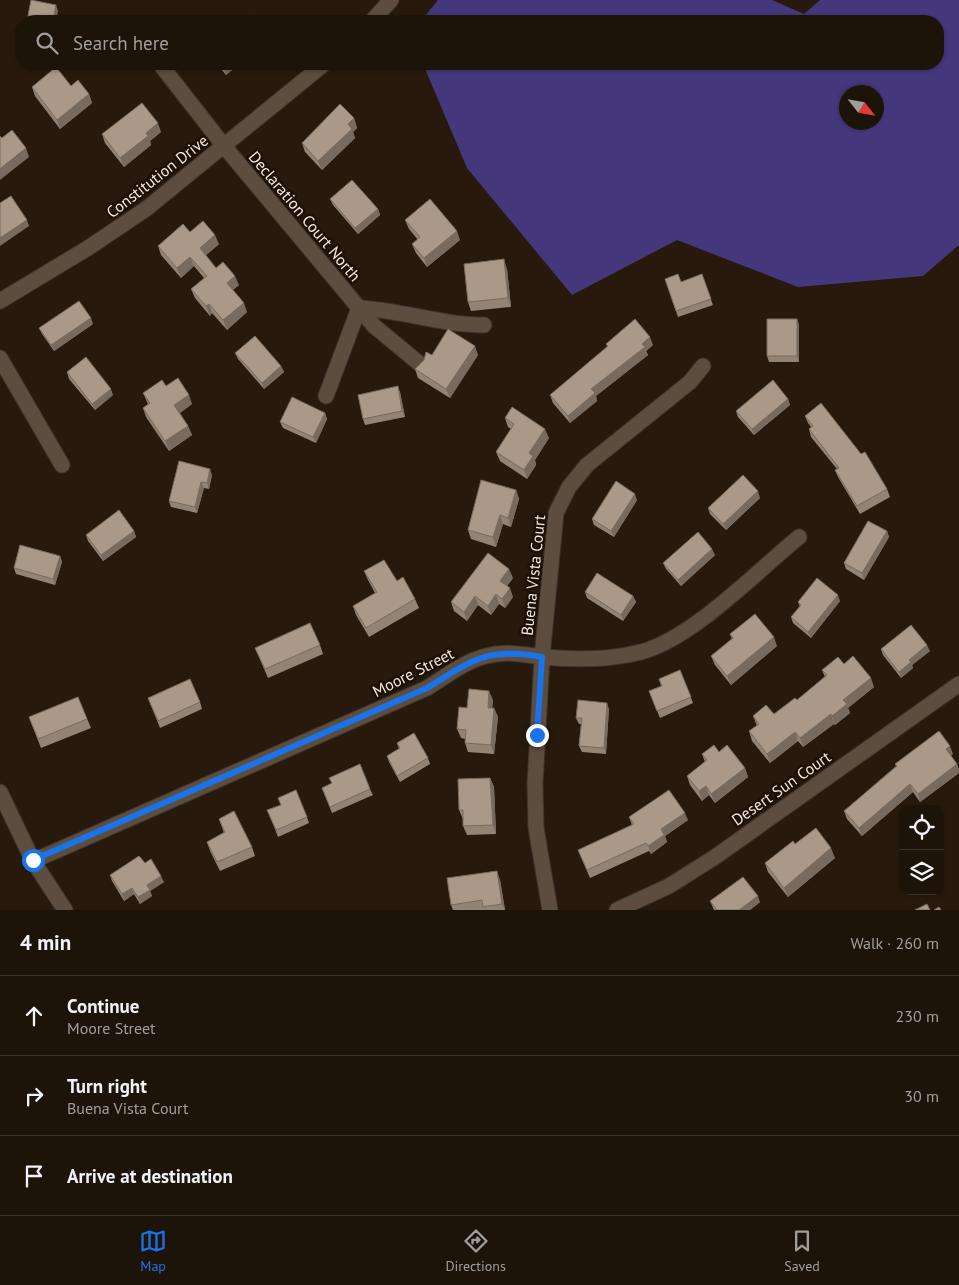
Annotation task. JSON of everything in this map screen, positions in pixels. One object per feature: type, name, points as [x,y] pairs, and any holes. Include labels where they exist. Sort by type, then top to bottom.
[{"type":"street","points":[[377,15],[391,0]]},
{"type":"street","name":"Declaration Court North","points":[[165,70],[224,146],[359,308],[384,336],[420,364]]},
{"type":"street","name":"Constitution Drive","points":[[0,301],[88,248],[146,209],[317,70]]},
{"type":"street","points":[[326,396],[359,308],[387,310],[461,325],[484,325]]},
{"type":"street","points":[[0,358],[62,465]]},
{"type":"street","name":"Buena Vista Court","points":[[550,910],[536,828],[535,784],[542,657],[556,513],[569,487],[587,465],[690,382],[702,366]]},
{"type":"street","name":"Moore Street","points":[[33,860],[427,688],[485,656],[516,652],[542,657],[602,658],[659,646],[686,630],[799,537]]},
{"type":"street","name":"Desert Sun Court","points":[[617,910],[669,886],[715,857],[959,684]]},
{"type":"street","points":[[0,792],[33,860],[65,910]]},
{"type":"shaded area","points":[[438,0],[772,0],[804,14],[820,0],[959,0],[959,245],[923,276],[798,287],[677,240],[572,295],[467,168],[426,70],[944,70],[944,15],[426,15]]},
{"type":"building","points":[[31,0],[56,5],[54,15],[28,15]]},
{"type":"building","points":[[52,70],[58,70],[71,86],[78,80],[89,94],[57,120],[32,87]]},
{"type":"building","points":[[142,103],[158,123],[146,133],[148,136],[120,158],[102,134]]},
{"type":"building","points":[[340,104],[354,118],[348,124],[352,129],[318,161],[302,143]]},
{"type":"building","points":[[12,130],[26,148],[0,169],[0,136],[2,138]]},
{"type":"building","points":[[352,180],[378,209],[355,228],[330,199]]},
{"type":"building","points":[[11,196],[27,220],[0,238],[0,203]]},
{"type":"building","points":[[430,199],[457,231],[424,258],[412,244],[420,237],[405,220]]},
{"type":"building","points":[[203,221],[215,235],[200,248],[216,268],[223,262],[235,276],[227,283],[244,303],[223,320],[209,304],[206,306],[191,289],[207,276],[190,257],[177,268],[158,246],[183,224],[190,232]]},
{"type":"building","points":[[504,259],[508,298],[468,302],[464,264]]},
{"type":"building","points":[[678,274],[681,282],[702,274],[711,299],[676,311],[665,279]]},
{"type":"building","points":[[79,301],[91,318],[51,345],[39,328]]},
{"type":"building","points":[[635,319],[650,337],[642,344],[645,347],[591,389],[595,393],[568,416],[550,395],[608,346],[606,344]]},
{"type":"building","points":[[767,319],[797,319],[797,356],[767,356]]},
{"type":"building","points":[[448,329],[475,346],[446,389],[415,369],[424,360],[426,352],[432,355]]},
{"type":"building","points":[[255,336],[281,366],[262,383],[235,353]]},
{"type":"building","points":[[86,357],[111,389],[92,404],[67,372]]},
{"type":"building","points":[[178,378],[189,395],[174,405],[188,426],[165,441],[143,408],[150,403],[143,393],[162,380],[166,386]]},
{"type":"building","points":[[773,380],[788,399],[752,429],[736,411]]},
{"type":"building","points":[[398,386],[402,411],[363,419],[358,395]]},
{"type":"building","points":[[292,397],[325,413],[313,437],[280,422]]},
{"type":"building","points":[[821,403],[861,454],[865,452],[887,489],[857,506],[835,470],[839,468],[809,429],[813,426],[805,416]]},
{"type":"building","points":[[512,407],[545,429],[529,453],[533,456],[524,470],[496,452],[514,424],[505,418]]},
{"type":"building","points":[[179,461],[210,469],[207,483],[201,482],[195,507],[169,501]]},
{"type":"building","points":[[743,475],[758,491],[723,524],[708,508]]},
{"type":"building","points":[[481,480],[516,490],[508,518],[500,515],[493,537],[468,530]]},
{"type":"building","points":[[616,481],[635,494],[611,531],[592,519]]},
{"type":"building","points":[[119,510],[134,531],[101,555],[86,535]]},
{"type":"building","points":[[868,521],[887,531],[862,573],[844,563]]},
{"type":"building","points":[[698,532],[712,549],[678,580],[663,563]]},
{"type":"building","points":[[20,545],[60,556],[53,579],[14,568]]},
{"type":"building","points":[[488,553],[509,569],[500,581],[510,588],[502,599],[496,594],[488,606],[475,596],[464,612],[451,602]]},
{"type":"building","points":[[384,560],[397,581],[403,577],[415,599],[366,628],[353,606],[377,592],[364,571]]},
{"type":"building","points":[[597,573],[633,596],[621,615],[585,592]]},
{"type":"building","points":[[817,578],[838,595],[808,632],[791,617],[801,605],[798,602]]},
{"type":"building","points":[[755,614],[774,637],[727,676],[711,656],[733,638],[730,634]]},
{"type":"building","points":[[310,623],[320,645],[265,669],[255,648]]},
{"type":"building","points":[[911,625],[927,645],[909,660],[911,662],[899,672],[881,649]]},
{"type":"building","points":[[853,656],[871,678],[843,700],[847,704],[832,716],[831,714],[800,738],[795,732],[767,754],[749,731],[759,724],[753,716],[766,705],[774,714],[795,698],[797,700],[827,675],[822,670],[838,657],[844,664]]},
{"type":"building","points":[[680,670],[691,697],[657,711],[649,691],[662,686],[659,679]]},
{"type":"building","points":[[190,679],[200,702],[158,721],[148,698]]},
{"type":"building","points":[[469,689],[489,691],[488,708],[494,708],[491,745],[465,743],[466,730],[457,729],[459,707],[467,708]]},
{"type":"building","points":[[78,697],[87,719],[38,739],[29,717]]},
{"type":"building","points":[[578,700],[607,703],[604,748],[579,746],[582,718],[576,718]]},
{"type":"building","points":[[939,731],[950,746],[946,749],[957,764],[918,794],[910,784],[859,828],[844,811],[897,766],[895,764]]},
{"type":"building","points":[[414,733],[428,758],[397,776],[387,756],[400,748],[397,743]]},
{"type":"building","points":[[714,745],[719,752],[727,745],[745,768],[711,794],[706,786],[699,791],[687,776],[707,760],[702,754]]},
{"type":"building","points":[[360,764],[370,789],[330,807],[322,788],[332,783],[329,778]]},
{"type":"building","points":[[490,778],[493,825],[463,826],[463,810],[459,810],[458,779]]},
{"type":"building","points":[[296,790],[307,817],[276,830],[267,810],[281,805],[278,798]]},
{"type":"building","points":[[669,790],[685,813],[661,829],[664,835],[648,846],[646,843],[587,870],[578,850],[634,824],[629,817]]},
{"type":"building","points":[[234,811],[252,847],[217,862],[207,842],[225,832],[219,819]]},
{"type":"building","points":[[816,828],[831,848],[784,888],[765,863],[793,841],[795,844]]},
{"type":"building","points":[[139,856],[145,863],[151,859],[161,876],[147,885],[150,890],[138,897],[132,888],[122,894],[110,875]]},
{"type":"building","points":[[497,871],[502,904],[483,907],[482,900],[451,905],[447,878]]},
{"type":"building","points":[[743,877],[758,896],[739,910],[717,910],[710,901]]},
{"type":"building","points":[[927,904],[930,910],[915,910]]},
{"type":"route","points":[[33,860],[427,688],[467,664],[485,656],[516,652],[542,657],[537,735]]}]
